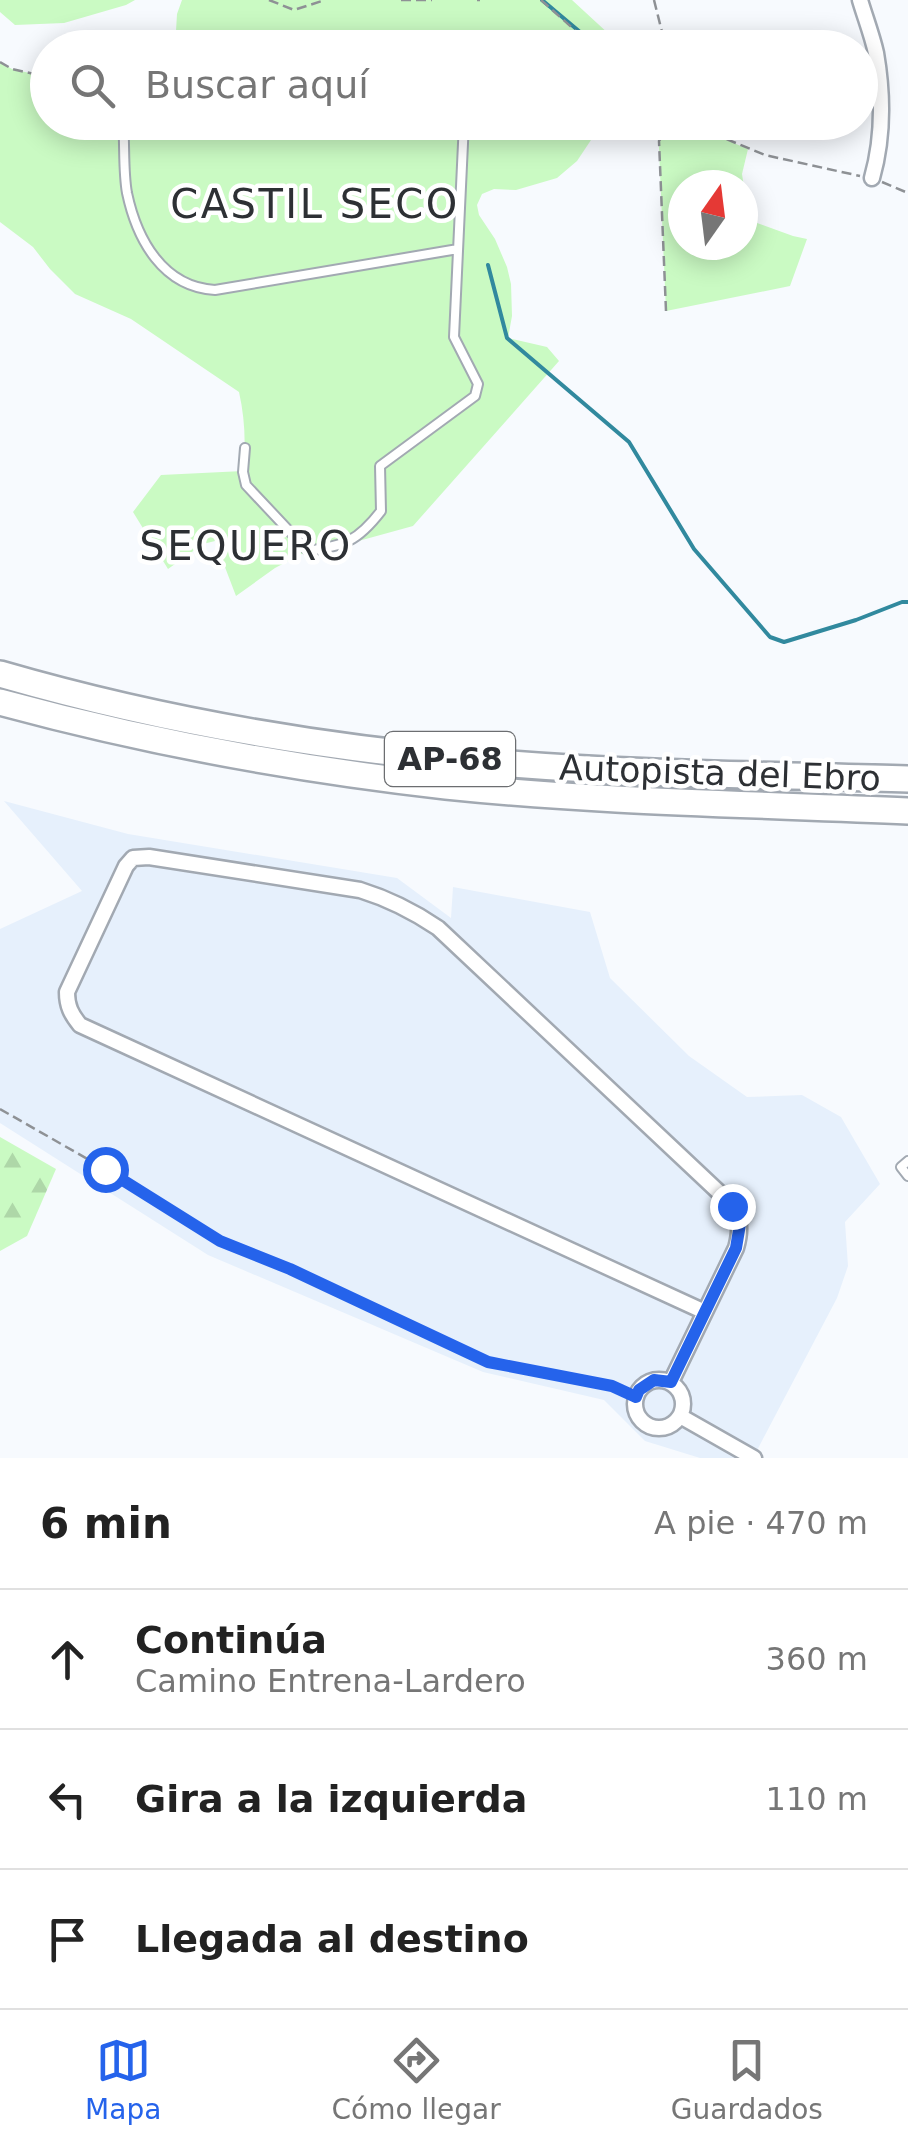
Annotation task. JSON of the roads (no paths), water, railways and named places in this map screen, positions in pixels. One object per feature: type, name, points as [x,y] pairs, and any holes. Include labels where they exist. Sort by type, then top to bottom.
[{"type":"highway","name":"Autopista del Ebro","points":[[0,674],[104,702],[188,719],[415,755],[596,770],[908,779]]},
{"type":"highway","name":"Autopista del Ebro","points":[[0,702],[205,750],[447,786],[908,812]]},
{"type":"street","points":[[860,0],[869,30]]},
{"type":"street","points":[[872,178],[880,152],[878,82]]},
{"type":"street","points":[[671,1382],[704,1312],[740,1234],[732,1206],[438,928],[414,911],[360,890],[150,857],[134,858],[126,866],[66,992],[71,1014],[80,1024],[704,1312]]},
{"type":"street","points":[[654,1380],[671,1382],[684,1401],[680,1416],[667,1427],[650,1426],[637,1414],[639,1390],[654,1380]]},
{"type":"street","points":[[680,1416],[754,1458]]},
{"type":"lane","points":[[124,140],[126,190],[135,221],[160,266],[199,289],[215,290],[458,249]]},
{"type":"lane","points":[[246,448],[246,485],[308,551],[344,544],[368,528],[381,511],[380,466],[475,396],[478,384],[454,337],[463,140]]},
{"type":"lane","points":[[908,1161],[900,1167],[908,1176]]},
{"type":"waterway","points":[[542,0],[578,30]]},
{"type":"waterway","points":[[488,265],[507,338],[629,442],[694,549],[770,637],[784,642],[908,602]]},
{"type":"district","name":"CASTIL SECO","points":[[315,204]]},
{"type":"district","name":"SEQUERO","points":[[246,546]]}]
